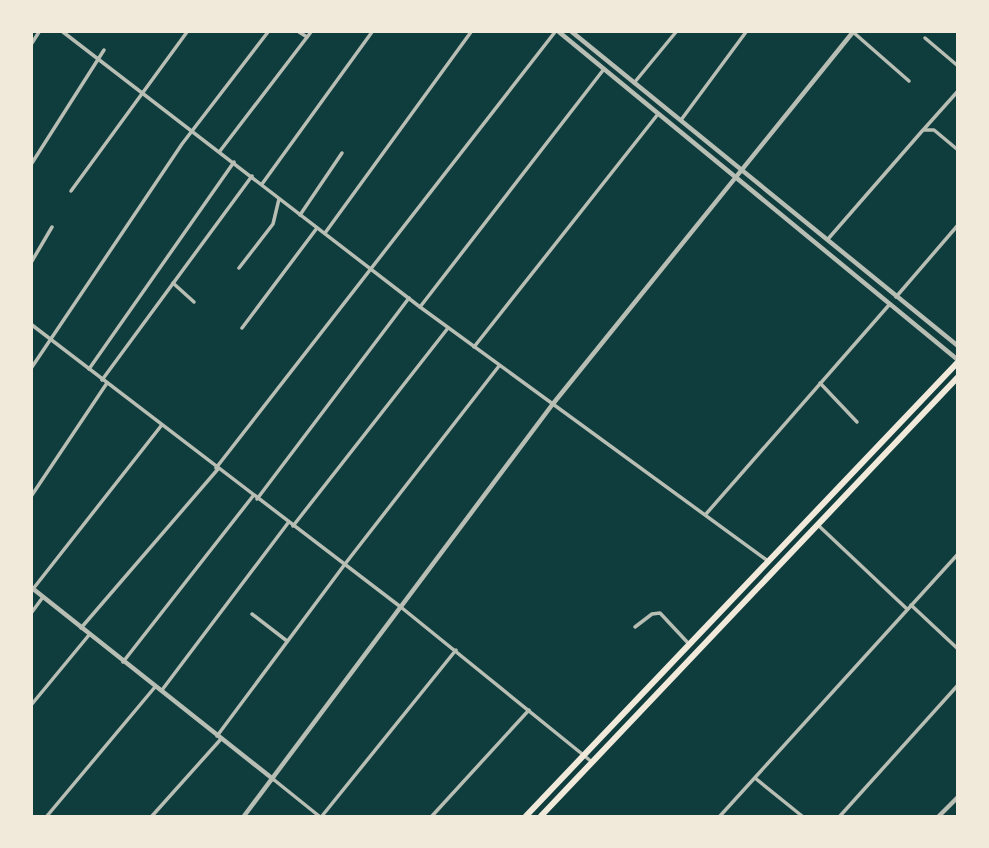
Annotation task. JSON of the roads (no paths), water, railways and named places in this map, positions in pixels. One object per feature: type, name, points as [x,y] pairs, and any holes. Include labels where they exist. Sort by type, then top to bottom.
[{"type":"highway","points":[[526,817],[957,361]]},
{"type":"highway","points":[[541,817],[957,377]]},
{"type":"street","points":[[32,43],[39,32]]},
{"type":"street","points":[[64,32],[420,307],[768,561]]},
{"type":"street","points":[[71,191],[141,91],[187,32]]},
{"type":"street","points":[[32,367],[192,130],[268,32]]},
{"type":"street","points":[[299,32],[307,37]]},
{"type":"street","points":[[220,151],[311,32]]},
{"type":"street","points":[[262,184],[372,32]]},
{"type":"street","points":[[325,233],[471,32]]},
{"type":"street","points":[[80,628],[217,468],[370,267],[557,32],[957,361]]},
{"type":"street","points":[[572,32],[957,346]]},
{"type":"street","points":[[634,83],[676,32]]},
{"type":"street","points":[[680,121],[746,32]]},
{"type":"street","points":[[244,817],[552,405],[853,32],[909,81]]},
{"type":"street","points":[[925,38],[957,66]]},
{"type":"street","points":[[32,163],[104,50]]},
{"type":"street","points":[[420,307],[604,69]]},
{"type":"street","points":[[826,241],[957,91]]},
{"type":"street","points":[[474,347],[658,114]]},
{"type":"street","points":[[923,130],[933,130],[957,150]]},
{"type":"street","points":[[300,215],[342,153]]},
{"type":"street","points":[[89,369],[234,162]]},
{"type":"street","points":[[102,380],[251,176]]},
{"type":"street","points":[[239,268],[273,224],[279,198]]},
{"type":"street","points":[[896,297],[957,225]]},
{"type":"street","points":[[32,261],[52,227]]},
{"type":"street","points":[[242,328],[317,228]]},
{"type":"street","points":[[835,261],[841,253]]},
{"type":"street","points":[[173,283],[194,302]]},
{"type":"street","points":[[123,662],[409,298]]},
{"type":"street","points":[[706,514],[889,305]]},
{"type":"street","points":[[32,325],[456,650],[592,762]]},
{"type":"street","points":[[160,692],[448,328]]},
{"type":"street","points":[[152,817],[219,738],[345,564],[499,366]]},
{"type":"street","points":[[32,495],[107,383]]},
{"type":"street","points":[[820,383],[857,422]]},
{"type":"street","points":[[161,426],[32,588],[320,817],[456,650]]},
{"type":"street","points":[[817,524],[957,649]]},
{"type":"street","points":[[720,817],[957,554]]},
{"type":"street","points":[[32,612],[43,597]]},
{"type":"street","points":[[635,627],[652,614],[660,613],[689,645]]},
{"type":"street","points":[[252,614],[288,641]]},
{"type":"street","points":[[32,704],[89,635]]},
{"type":"street","points":[[840,817],[957,685]]},
{"type":"street","points":[[47,817],[155,687]]},
{"type":"street","points":[[432,817],[529,710]]},
{"type":"street","points":[[755,778],[802,817]]},
{"type":"street","points":[[939,817],[957,797]]}]
